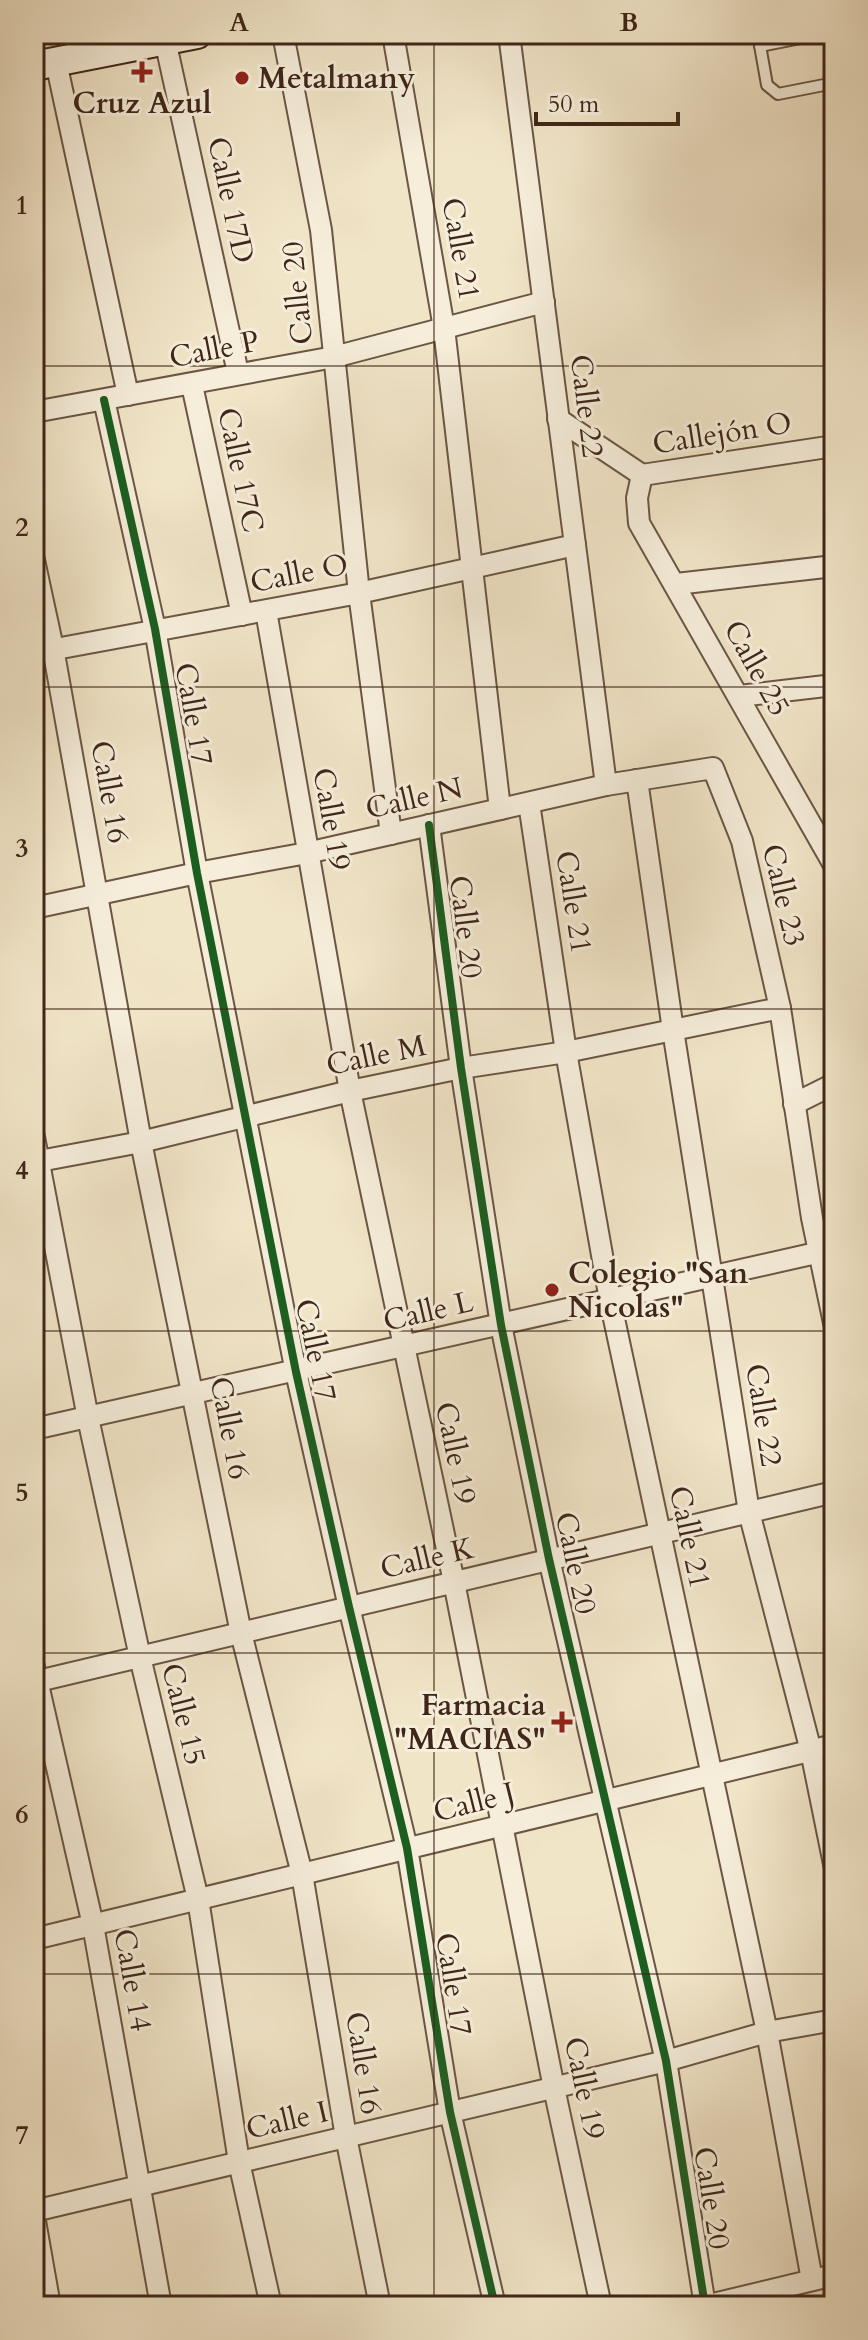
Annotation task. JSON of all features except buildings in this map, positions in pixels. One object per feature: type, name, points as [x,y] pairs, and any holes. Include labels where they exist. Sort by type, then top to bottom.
[{"type":"street","points":[[128,395],[45,64],[197,34]]},
{"type":"street","name":"Calle 20","points":[[283,34],[321,230],[359,593],[391,834]]},
{"type":"street","name":"Calle 21","points":[[393,34],[444,328],[500,809]]},
{"type":"street","name":"Calle 22","points":[[509,34],[606,785]]},
{"type":"street","name":"Calle 17D","points":[[165,40],[238,373]]},
{"type":"street","name":"Calle P","points":[[34,412],[334,357],[544,302]]},
{"type":"street","name":"Calle 17C","points":[[192,385],[242,615]]},
{"type":"street","name":"Calle 17","points":[[104,400],[155,629],[197,873],[296,1372],[407,1848],[450,2112],[495,2306]]},
{"type":"street","points":[[558,419],[642,475]]},
{"type":"street","name":"Callejón O","points":[[676,584],[639,523],[637,498],[642,475],[834,446]]},
{"type":"street","name":"Calle O","points":[[43,651],[359,593],[575,545]]},
{"type":"street","name":"Calle 16","points":[[34,560],[43,651],[97,894],[141,1142],[241,1633],[302,1874],[346,2137],[380,2306]]},
{"type":"street","points":[[676,584],[834,566]]},
{"type":"street","name":"Calle 25","points":[[676,584],[834,865]]},
{"type":"street","name":"Calle 19","points":[[266,611],[350,1091],[454,1582],[554,2088],[601,2306]]},
{"type":"street","points":[[739,696],[834,685]]},
{"type":"street","name":"Calle N","points":[[34,908],[307,853],[606,785],[713,768]]},
{"type":"street","name":"Calle 23","points":[[713,768],[742,841],[780,1008],[794,1104],[827,1251],[834,1323]]},
{"type":"street","name":"Calle 22","points":[[637,780],[749,1512],[811,1751],[834,1864]]},
{"type":"street","name":"Calle 21","points":[[529,803],[566,1052],[610,1300],[767,2032],[812,2280]]},
{"type":"street","name":"Calle 20","points":[[429,825],[461,1068],[501,1325],[549,1559],[666,2061],[705,2306]]},
{"type":"street","name":"Calle M","points":[[36,1162],[141,1142],[350,1091],[461,1068],[566,1052],[780,1008]]},
{"type":"street","points":[[794,1104],[834,1084]]},
{"type":"street","name":"Calle 15","points":[[34,1137],[36,1162],[88,1418],[140,1657],[198,1899],[239,2162],[271,2306]]},
{"type":"street","name":"Calle L","points":[[34,1429],[827,1251]]},
{"type":"street","name":"Calle K","points":[[35,1677],[140,1657],[834,1492]]},
{"type":"street","name":"Calle 14","points":[[35,1677],[93,1925],[161,2306]]},
{"type":"street","name":"Calle J","points":[[34,1939],[834,1745]]},
{"type":"street","name":"Calle I","points":[[34,2213],[666,2061],[767,2032],[834,2020]]},
{"type":"street","points":[[34,2213],[50,2306]]},
{"type":"street","points":[[705,2306],[765,2299],[812,2280],[834,2275]]},
{"type":"lane","points":[[758,34],[767,85],[778,94],[834,83]]},
{"type":"lane","points":[[760,46],[821,34]]},
{"type":"cycle path","points":[[104,400],[155,629],[197,873],[296,1372],[407,1848],[450,2112],[495,2306]]},
{"type":"cycle path","points":[[429,825],[461,1068],[501,1325],[549,1559],[666,2061],[705,2306]]},
{"type":"place","name":"Cruz Azul","points":[[142,72]]},
{"type":"place","name":"Metalmany","points":[[242,78]]},
{"type":"place","name":"Colegio \"San Nicolas\"","points":[[552,1290]]},
{"type":"place","name":"Farmacia \"MACIAS\"","points":[[562,1722]]}]
